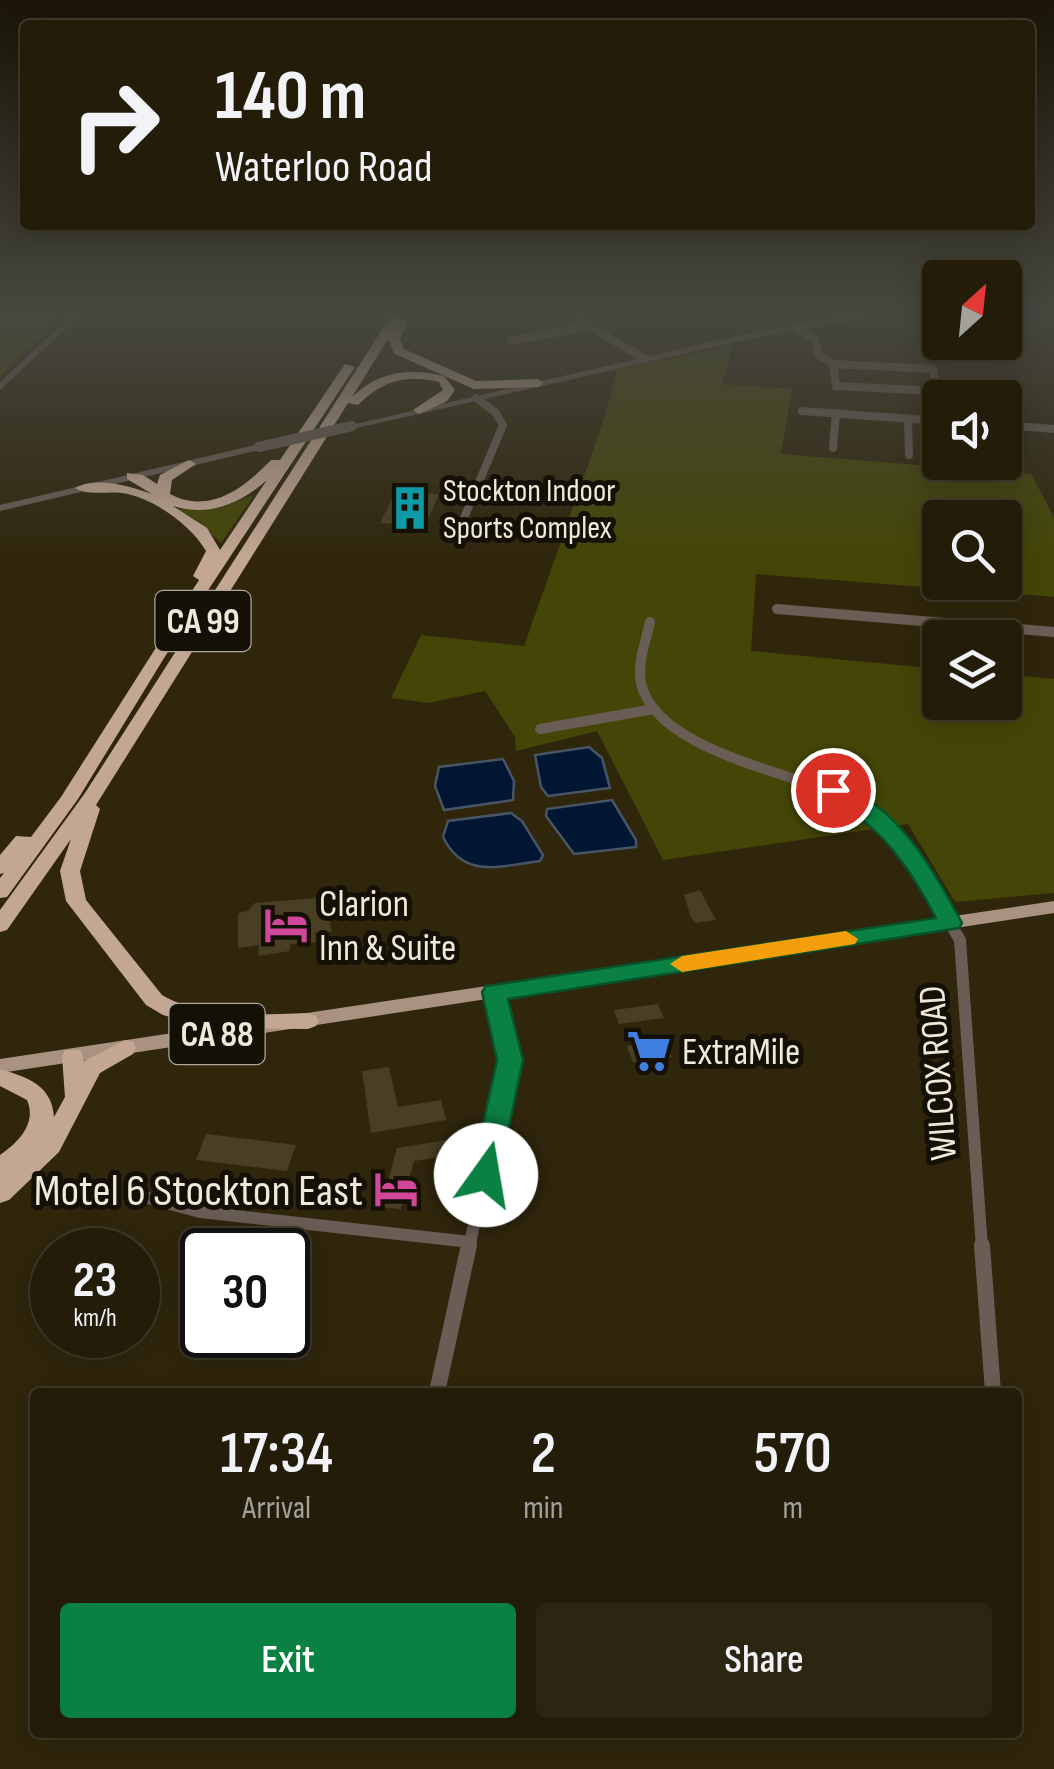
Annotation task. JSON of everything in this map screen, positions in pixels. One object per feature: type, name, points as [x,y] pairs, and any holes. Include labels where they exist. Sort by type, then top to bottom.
[{"type":"highway","name":"CA 99","points":[[0,892],[69,799],[336,394]]},
{"type":"highway","name":"CA 99","points":[[0,925],[94,794],[347,394]]},
{"type":"highway","points":[[329,424],[361,394]]},
{"type":"highway","points":[[419,410],[447,394]]},
{"type":"highway","points":[[470,394],[476,398]]},
{"type":"highway","points":[[82,488],[126,489],[184,505],[203,505],[241,496],[304,438]]},
{"type":"highway","points":[[158,497],[165,478],[189,464]]},
{"type":"highway","points":[[132,476],[202,531],[212,545],[210,560],[190,597],[194,604]]},
{"type":"highway","points":[[94,794],[89,822],[70,871],[76,901],[154,1000],[166,1010],[206,1022],[308,1021]]},
{"type":"highway","points":[[0,868],[44,815],[69,799]]},
{"type":"highway","points":[[0,1193],[51,1146],[91,1068],[125,1048]]},
{"type":"highway","points":[[72,1056],[75,1100]]},
{"type":"highway","points":[[0,1076],[30,1088],[44,1118],[33,1143],[0,1168]]},
{"type":"main road","name":"CA 88","points":[[0,1066],[1054,906]]},
{"type":"street","points":[[0,508],[494,394]]},
{"type":"street","points":[[456,537],[503,425],[497,413],[476,398]]},
{"type":"street","points":[[802,411],[922,419]]},
{"type":"street","points":[[834,448],[836,413]]},
{"type":"street","points":[[908,418],[909,455]]},
{"type":"street","points":[[1022,426],[1054,428]]},
{"type":"street","points":[[777,609],[1054,632]]},
{"type":"street","points":[[540,730],[654,709],[641,682],[650,622]]},
{"type":"street","name":"WILCOX ROAD","points":[[654,709],[703,746],[817,784],[869,811],[899,840],[927,880],[960,940],[992,1388]]},
{"type":"street","points":[[437,1388],[510,1060],[494,992]]},
{"type":"street","points":[[133,1194],[200,1212],[470,1242]]},
{"type":"shaded area","points":[[611,394],[791,394],[781,454],[922,465],[922,480],[1022,480],[1022,473],[1031,474],[1054,517],[1054,597],[1022,595],[1022,500],[922,500],[922,587],[756,574],[751,651],[922,667],[922,720],[1022,720],[1022,676],[1054,679],[1054,893],[955,902],[908,824],[663,860],[597,731],[516,751],[515,737],[485,691],[428,703],[391,698],[421,635],[524,646]]},
{"type":"shaded area","points":[[253,497],[221,543],[177,509],[221,508]]},
{"type":"water","points":[[589,747],[602,758],[610,788],[548,796],[541,787],[535,755]]},
{"type":"water","points":[[503,759],[514,781],[513,800],[444,810],[435,786],[439,767]]},
{"type":"water","points":[[612,800],[636,840],[636,847],[574,854],[546,816],[547,809]]},
{"type":"water","points":[[511,813],[522,821],[543,855],[540,861],[498,867],[473,865],[452,851],[443,837],[448,821]]},
{"type":"building","name":"Stockton Indoor Sports Complex","points":[[396,491],[439,494],[425,526],[380,523]]},
{"type":"building","points":[[700,890],[716,920],[696,923],[691,918],[684,895]]},
{"type":"building","name":"Clarion Inn & Suite","points":[[316,898],[316,905],[326,905],[332,932],[315,933],[316,942],[290,944],[290,951],[258,956],[259,945],[238,948],[238,913],[248,911],[255,903]]},
{"type":"building","points":[[658,1004],[664,1018],[619,1024],[614,1010]]},
{"type":"building","name":"ExtraMile","points":[[665,1040],[672,1057],[633,1062],[627,1046]]},
{"type":"building","points":[[389,1067],[398,1107],[441,1100],[446,1120],[371,1133],[362,1071]]},
{"type":"building","points":[[206,1134],[296,1145],[287,1171],[196,1160]]},
{"type":"building","name":"Motel 6 Stockton East","points":[[459,1138],[457,1156],[451,1157],[454,1170],[445,1171],[441,1159],[414,1161],[401,1209],[381,1207],[397,1148]]},
{"type":"slow traffic","points":[[682,964],[846,939]]},
{"type":"place","name":"Stockton Indoor Sports Complex","points":[[410,508]]},
{"type":"place","name":"Clarion Inn & Suite","points":[[286,925]]},
{"type":"place","name":"ExtraMile","points":[[649,1051]]},
{"type":"place","name":"Motel 6 Stockton East","points":[[396,1189]]},
{"type":"route","points":[[486,1175],[510,1060],[494,992],[950,923],[927,880],[896,837],[869,811],[833,790]]}]
